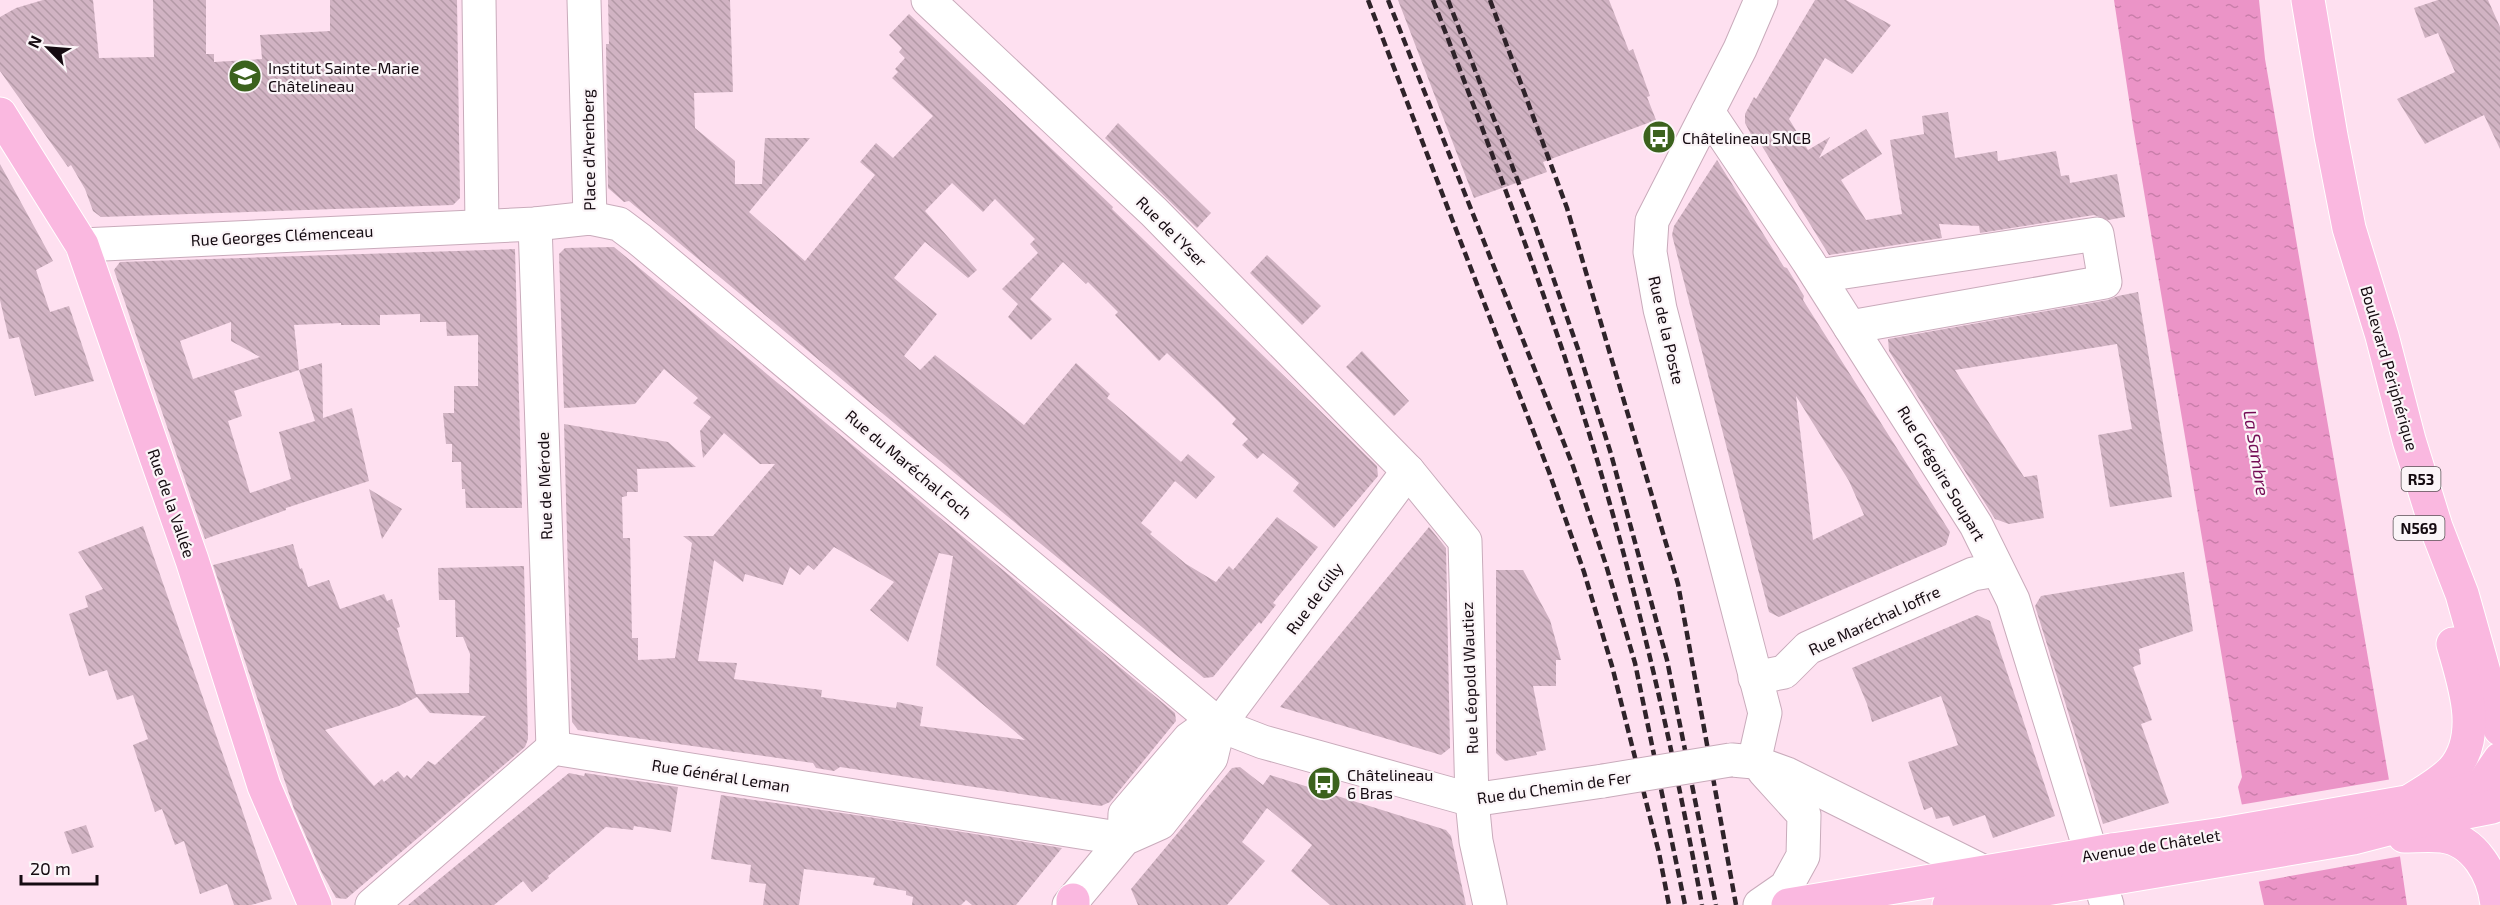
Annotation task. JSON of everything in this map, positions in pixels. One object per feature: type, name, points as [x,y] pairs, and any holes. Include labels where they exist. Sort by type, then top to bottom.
[{"type":"main road","name":"Boulevard Périphérique","points":[[2308,0],[2349,228],[2436,527],[2462,594],[2500,754]]},
{"type":"main road","name":"Rue de la Vallée","points":[[0,114],[82,245],[192,560],[264,786],[315,905]]},
{"type":"main road","name":"N569","points":[[2349,228],[2371,345],[2420,531],[2464,683],[2469,716],[2468,741],[2452,771],[2410,820],[2463,844],[2477,855],[2487,868],[2497,905]]},
{"type":"main road","name":"Avenue de Châtelet","points":[[2225,847],[2353,838],[2410,820],[2483,783],[2500,754]]},
{"type":"main road","name":"Avenue de Châtelet","points":[[1788,905],[1984,872],[2072,871],[2113,877],[2225,847],[2492,807],[2500,803]]},
{"type":"main road","name":"Avenue de Châtelet","points":[[1949,905],[2072,871]]},
{"type":"street","points":[[479,0],[482,225]]},
{"type":"street","name":"Place d'Arenberg","points":[[482,225],[535,224],[590,218],[584,0]]},
{"type":"street","name":"Rue de l'Yser","points":[[928,0],[1155,212],[1408,471]]},
{"type":"street","name":"Rue de la Poste","points":[[1742,761],[1765,713],[1660,309],[1650,252],[1652,221],[1666,189],[1708,112],[1761,0]]},
{"type":"street","name":"Rue Grégoire Soupart","points":[[1708,112],[1818,276],[1976,525],[2013,600],[2113,877]]},
{"type":"street","name":"Rue du Maréchal Foch","points":[[590,218],[619,224],[639,239],[1219,725]]},
{"type":"street","name":"Rue de Mérode","points":[[535,224],[553,748]]},
{"type":"street","name":"Rue Georges Clémenceau","points":[[82,245],[482,225]]},
{"type":"street","points":[[1818,276],[2097,234],[2105,282],[1851,327]]},
{"type":"street","points":[[1961,255],[1968,306]]},
{"type":"street","name":"Rue de Gilly","points":[[1072,903],[1124,839],[1160,823],[1211,758],[1219,725],[1408,471]]},
{"type":"street","name":"Rue Léopold Wautiez","points":[[1408,471],[1465,541],[1472,800],[1476,841],[1490,905]]},
{"type":"street","name":"Rue Maréchal Joffre","points":[[1755,678],[1784,672],[1808,648],[1973,574],[1997,570]]},
{"type":"street","name":"Rue du Chemin de Fer","points":[[1219,725],[1263,742],[1472,800],[1742,761]]},
{"type":"street","points":[[372,905],[553,748]]},
{"type":"street","name":"Rue Général Leman","points":[[553,748],[1124,839]]},
{"type":"street","points":[[1742,761],[1787,774],[1984,872]]},
{"type":"street","points":[[1742,761],[1779,786],[1804,814],[1803,856],[1786,887],[1760,905]]},
{"type":"water","name":"La Sambre","points":[[2114,0],[2259,0],[2265,59],[2389,780],[2407,905],[2264,905],[2238,787],[2242,777]]},
{"type":"pier","points":[[2392,779],[2402,856],[2257,882],[2239,805]]},
{"type":"building","points":[[43,0],[93,0],[99,58],[154,57],[153,0],[206,0],[206,54],[214,54],[214,62],[262,59],[260,35],[330,31],[330,0],[457,0],[460,198],[453,205],[101,217],[93,211],[85,189],[71,165],[68,167],[0,71],[0,17],[16,8]]},
{"type":"building","points":[[608,0],[730,0],[733,92],[694,93],[695,128],[735,161],[735,184],[762,184],[765,138],[810,138],[749,212],[805,261],[875,175],[860,162],[876,143],[893,158],[933,116],[892,78],[898,72],[895,69],[905,58],[899,52],[902,48],[889,35],[909,14],[1113,207],[1112,209],[1377,466],[1378,476],[1334,528],[1293,491],[1299,483],[1263,453],[1257,459],[1242,445],[1248,439],[1232,424],[1236,419],[1219,402],[1167,353],[1159,361],[1115,315],[1118,312],[1088,282],[1086,284],[1063,262],[1030,299],[1052,319],[1031,340],[1008,317],[1018,304],[1002,289],[1038,253],[1030,244],[1035,239],[995,199],[983,212],[952,183],[925,211],[977,270],[968,278],[925,242],[894,278],[937,314],[904,356],[920,370],[935,355],[1024,425],[1076,363],[1110,394],[1107,398],[1181,462],[1188,454],[1215,477],[1196,499],[1175,481],[1141,523],[1152,532],[1150,534],[1186,564],[1216,582],[1229,566],[1233,570],[1277,517],[1318,547],[1273,603],[1276,605],[1261,624],[1259,622],[1213,677],[1204,678],[629,201],[624,202],[608,188],[606,44],[609,44]]},
{"type":"building","points":[[1398,0],[1609,0],[1629,51],[1633,49],[1656,120],[1543,162],[1547,172],[1474,198]]},
{"type":"building","points":[[1815,0],[1846,0],[1891,25],[1852,74],[1825,58],[1789,119],[1808,150],[1830,137],[1819,158],[1866,129],[1882,154],[1841,180],[1866,220],[1902,214],[1890,140],[1924,134],[1922,116],[1948,112],[1955,158],[1997,151],[1998,161],[2056,151],[2061,176],[2069,175],[2070,183],[2117,174],[2125,217],[2108,220],[2094,215],[1980,233],[1979,226],[1939,224],[1942,238],[1829,255],[1757,138],[1754,140],[1745,123],[1745,114],[1754,97],[1756,99]]},
{"type":"building","points":[[2438,0],[2488,0],[2500,27],[2500,149],[2484,115],[2425,144],[2397,99],[2455,72],[2438,33],[2425,38],[2414,8]]},
{"type":"building","points":[[1118,123],[1211,213],[1197,228],[1105,138]]},
{"type":"building","points":[[1717,160],[1784,267],[1787,268],[1804,296],[1803,300],[1950,532],[1946,545],[1779,617],[1769,612],[1672,235],[1674,226]],"holes":[[[1796,396],[1849,481],[1864,515],[1813,540]]]},
{"type":"building","points":[[0,164],[53,261],[36,270],[50,312],[69,306],[94,381],[35,396],[19,337],[9,339],[0,300]]},
{"type":"building","points":[[614,247],[1175,713],[1176,721],[1110,802],[1101,806],[840,767],[834,771],[816,768],[813,763],[578,730],[572,722],[564,424],[668,442],[696,467],[637,469],[638,492],[627,492],[627,496],[622,497],[623,538],[630,538],[632,638],[638,638],[638,660],[675,658],[692,543],[683,536],[713,536],[775,464],[760,464],[724,433],[703,458],[700,431],[711,417],[693,403],[698,398],[664,369],[635,404],[564,408],[559,254],[565,248]],"holes":[[[834,547],[894,582],[870,610],[908,642],[939,553],[953,556],[936,665],[1025,740],[920,726],[923,707],[897,702],[896,708],[821,697],[822,690],[734,679],[737,663],[698,661],[714,560],[743,582],[745,574],[783,585],[790,567],[800,575],[808,565],[814,570]]]},
{"type":"building","points":[[515,249],[522,508],[466,508],[465,489],[462,489],[461,462],[452,462],[452,444],[446,444],[443,413],[454,413],[454,386],[478,386],[478,335],[447,336],[446,322],[420,322],[420,314],[380,315],[380,325],[341,325],[341,323],[294,325],[299,370],[322,363],[323,418],[352,408],[369,481],[286,508],[286,510],[205,539],[114,270],[120,262]],"holes":[[[231,322],[231,341],[260,357],[193,379],[180,341]],[[299,370],[315,421],[279,432],[291,479],[250,493],[228,421],[242,416],[234,391]]]},
{"type":"building","points":[[1267,255],[1321,306],[1302,325],[1250,273]]},
{"type":"building","points":[[2138,292],[2172,497],[2110,507],[2098,435],[2132,429],[2117,344],[1955,370],[2024,477],[2037,475],[2044,518],[2009,524],[1995,519],[1889,351],[1888,339],[2108,300]]},
{"type":"building","points":[[1362,351],[1409,401],[1394,416],[1346,367]]},
{"type":"building","points":[[369,489],[402,509],[382,539]]},
{"type":"building","points":[[143,526],[272,899],[251,905],[234,905],[227,884],[200,894],[184,841],[175,845],[162,809],[155,812],[133,745],[148,739],[133,695],[117,700],[107,670],[89,676],[69,614],[88,607],[85,596],[103,589],[78,552]]},
{"type":"building","points":[[1429,527],[1446,548],[1450,748],[1441,755],[1280,707]]},
{"type":"building","points":[[293,544],[308,587],[329,580],[340,609],[384,594],[387,601],[392,599],[400,627],[397,628],[416,694],[469,693],[470,654],[463,637],[456,637],[455,600],[439,600],[438,568],[524,566],[528,739],[525,747],[346,899],[336,898],[322,873],[294,809],[213,565]],"holes":[[[417,697],[430,713],[486,716],[435,765],[428,761],[411,779],[407,775],[404,778],[398,771],[384,782],[382,779],[374,786],[325,730],[399,706]]]},
{"type":"building","points":[[1496,570],[1523,570],[1550,620],[1561,660],[1556,660],[1556,686],[1533,686],[1546,750],[1536,752],[1537,755],[1505,761],[1496,753]]},
{"type":"building","points":[[2184,572],[2193,631],[2139,649],[2141,664],[2133,667],[2152,720],[2141,724],[2169,803],[2103,824],[2035,606],[2041,596]]},
{"type":"building","points":[[1977,615],[1990,621],[2055,816],[1993,838],[1985,815],[1953,826],[1949,816],[1936,819],[1932,807],[1924,810],[1908,762],[1958,745],[1941,696],[1872,722],[1852,668]]},
{"type":"building","points":[[1240,767],[1263,785],[1270,775],[1446,830],[1451,836],[1466,905],[1330,905],[1291,871],[1312,845],[1267,808],[1242,842],[1265,861],[1227,905],[1138,905],[1131,889],[1232,768]]},
{"type":"building","points":[[569,773],[584,776],[585,773],[678,787],[671,832],[634,826],[633,830],[606,827],[532,892],[523,881],[494,905],[408,905]]},
{"type":"building","points":[[721,795],[1062,848],[1016,905],[972,905],[966,900],[961,905],[912,905],[913,897],[906,895],[906,891],[873,885],[875,878],[804,869],[799,905],[763,905],[766,884],[749,882],[751,865],[711,859]]},
{"type":"building","points":[[86,825],[94,847],[72,854],[64,832]]},
{"type":"railway","points":[[1368,0],[1549,472],[1584,572],[1612,666],[1659,853],[1669,905]]},
{"type":"railway","points":[[1388,0],[1573,466],[1606,565],[1635,663],[1685,905]]},
{"type":"railway","points":[[1433,0],[1545,300],[1603,481],[1658,692],[1702,905]]},
{"type":"railway","points":[[1448,0],[1533,220],[1578,349],[1611,454],[1667,660],[1716,905]]},
{"type":"railway","points":[[1490,0],[1567,208],[1678,584],[1736,905]]},
{"type":"place","name":"Institut Sainte-Marie Châtelineau","points":[[245,76]]},
{"type":"place","name":"Châtelineau SNCB","points":[[1659,137]]},
{"type":"place","name":"Châtelineau 6 Bras","points":[[1324,783]]}]
